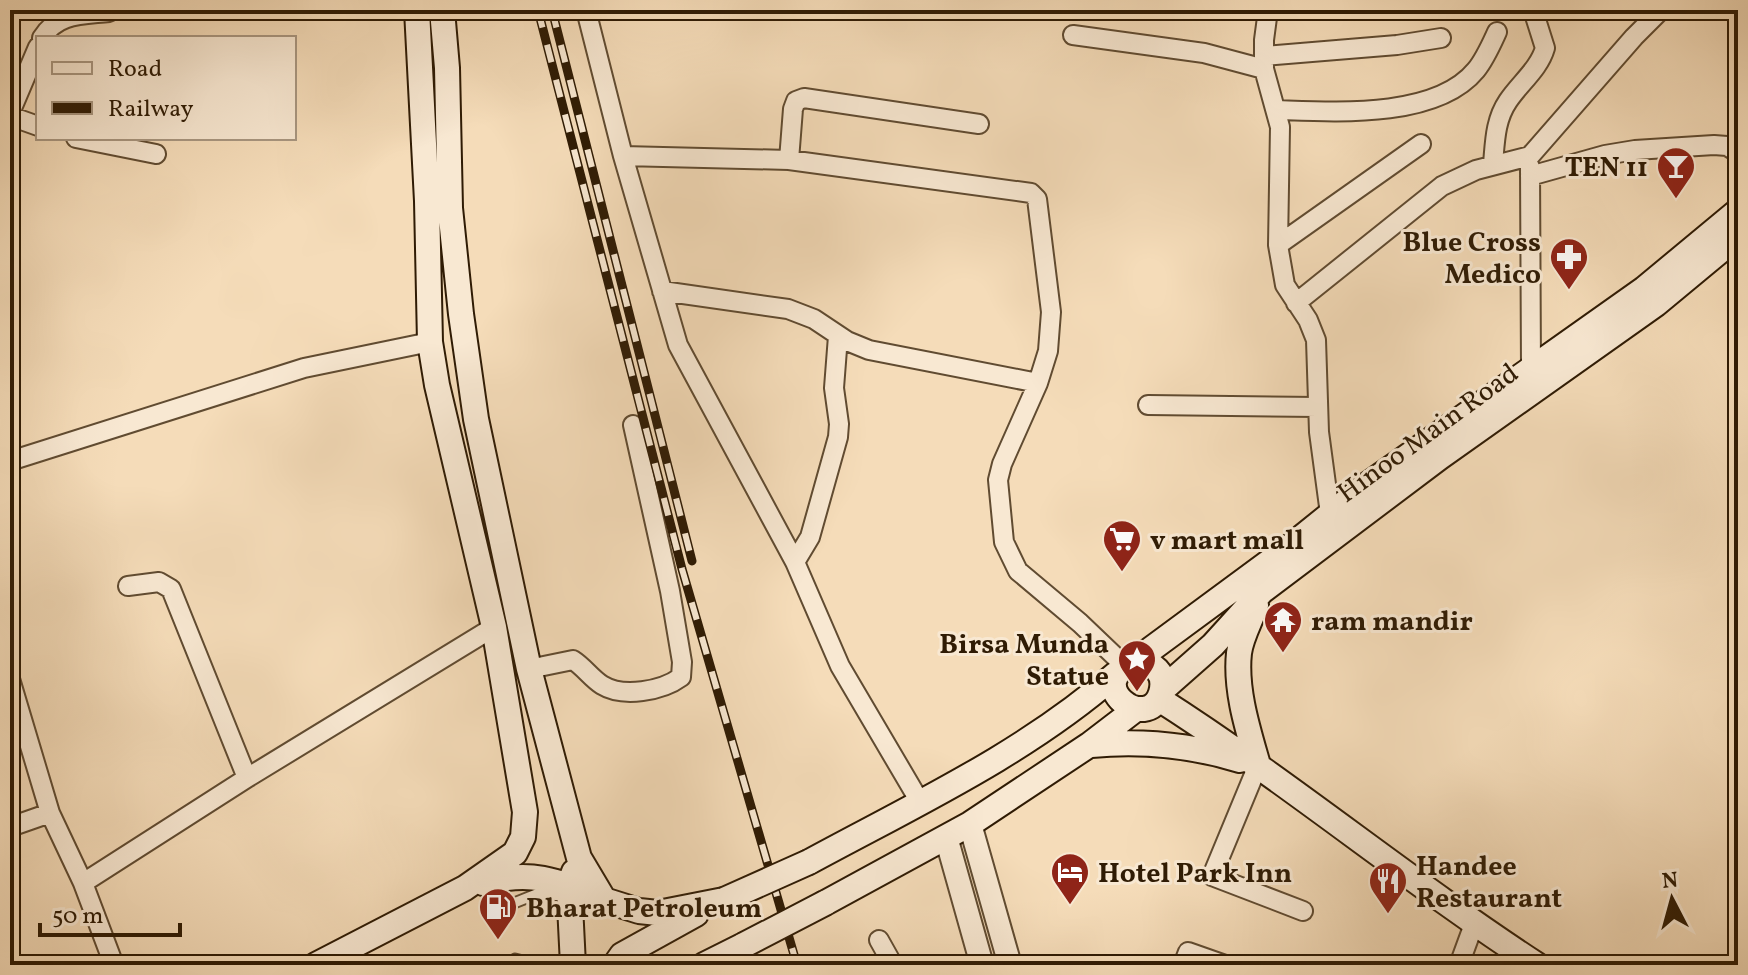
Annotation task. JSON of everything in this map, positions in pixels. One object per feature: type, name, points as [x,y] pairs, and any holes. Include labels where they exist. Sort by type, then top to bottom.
[{"type":"main road","points":[[316,965],[465,888],[515,853],[523,837],[525,812],[494,627],[437,385],[430,342],[427,201],[417,10]]},
{"type":"main road","points":[[442,10],[447,68],[450,208],[476,419],[529,669],[579,858],[604,900]]},
{"type":"main road","points":[[615,965],[622,955],[655,935],[809,862],[962,779],[1079,707],[1125,667],[1330,514],[1644,289],[1738,211]]},
{"type":"main road","name":"Hinoo Main Road","points":[[1161,694],[1213,645],[1262,591],[1440,457],[1656,304],[1738,236]]},
{"type":"main road","points":[[1258,765],[1247,728],[1239,681],[1239,650],[1262,591]]},
{"type":"main road","points":[[1136,709],[1125,705],[1117,697],[1114,686],[1125,667],[1146,662],[1158,668],[1161,694],[1474,924],[1537,965]]},
{"type":"main road","points":[[704,965],[970,824],[1089,745],[1136,709],[1148,707],[1161,694]]},
{"type":"main road","points":[[1089,745],[1123,742],[1188,746],[1258,765]]},
{"type":"main road","points":[[573,965],[569,891],[579,858]]},
{"type":"main road","points":[[465,888],[512,875],[531,876],[569,891],[639,911],[658,913],[724,900]]},
{"type":"street","points":[[1268,10],[1264,62],[1280,127],[1278,245],[1285,285],[1308,320],[1316,340],[1317,407],[1330,514]]},
{"type":"street","points":[[1493,164],[1499,117],[1539,62],[1545,48],[1533,10]]},
{"type":"street","points":[[1296,303],[1442,186],[1493,164],[1530,156],[1661,10]]},
{"type":"street","points":[[593,11],[623,156],[678,345],[795,562],[840,666],[920,802]]},
{"type":"street","points":[[44,36],[66,13],[109,12]]},
{"type":"street","points":[[1278,110],[1367,112],[1436,96],[1452,88],[1477,68],[1497,32]]},
{"type":"street","points":[[1073,35],[1264,62],[1441,38]]},
{"type":"street","points":[[36,52],[10,114],[36,125]]},
{"type":"street","points":[[789,160],[793,109],[796,101],[804,98],[979,124]]},
{"type":"street","points":[[86,140],[156,154]]},
{"type":"street","points":[[1278,245],[1421,144]]},
{"type":"street","points":[[1530,176],[1635,150],[1714,145],[1727,146],[1738,153]]},
{"type":"street","points":[[623,156],[789,160],[1031,193],[1037,199],[1051,312],[1048,351],[1038,383],[1000,472],[999,497],[1004,542],[1018,571],[1080,623],[1125,667]]},
{"type":"street","points":[[1530,156],[1531,369]]},
{"type":"street","points":[[662,291],[788,309],[814,319],[838,336],[869,350],[1038,383]]},
{"type":"street","points":[[795,562],[810,537],[838,437],[834,388],[838,336]]},
{"type":"street","points":[[10,461],[304,368],[430,342]]},
{"type":"street","points":[[1148,405],[1317,407]]},
{"type":"street","points":[[529,669],[573,660],[605,687],[640,691],[663,687],[681,677],[682,662],[670,591],[633,425]]},
{"type":"street","points":[[128,586],[159,582],[171,589],[247,778]]},
{"type":"street","points":[[83,883],[247,778],[494,627]]},
{"type":"street","points":[[10,679],[50,813],[83,883],[114,965]]},
{"type":"street","points":[[1258,765],[1212,876],[1303,911]]},
{"type":"street","points":[[10,827],[50,813]]},
{"type":"street","points":[[970,824],[1010,965]]},
{"type":"street","points":[[946,837],[982,965]]},
{"type":"street","points":[[1459,965],[1474,924]]},
{"type":"street","points":[[879,940],[893,965]]},
{"type":"street","points":[[1183,965],[1188,952],[1225,965]]},
{"type":"lane","points":[[505,917],[509,905],[539,893],[569,891]]},
{"type":"lane","points":[[515,959],[539,965]]},
{"type":"railway","points":[[538,10],[682,569],[797,965]]},
{"type":"railway","points":[[552,10],[692,561]]},
{"type":"place","name":"TEN 11","points":[[1676,200]]},
{"type":"place","name":"Blue Cross Medico","points":[[1569,291]]},
{"type":"place","name":"v mart mall","points":[[1122,573]]},
{"type":"place","name":"ram mandir","points":[[1283,654]]},
{"type":"place","name":"Birsa Munda Statue","points":[[1137,693]]},
{"type":"place","name":"Hotel Park Inn","points":[[1070,906]]},
{"type":"place","name":"Handee Restaurant","points":[[1388,915]]},
{"type":"place","name":"Bharat Petroleum","points":[[498,941]]}]
